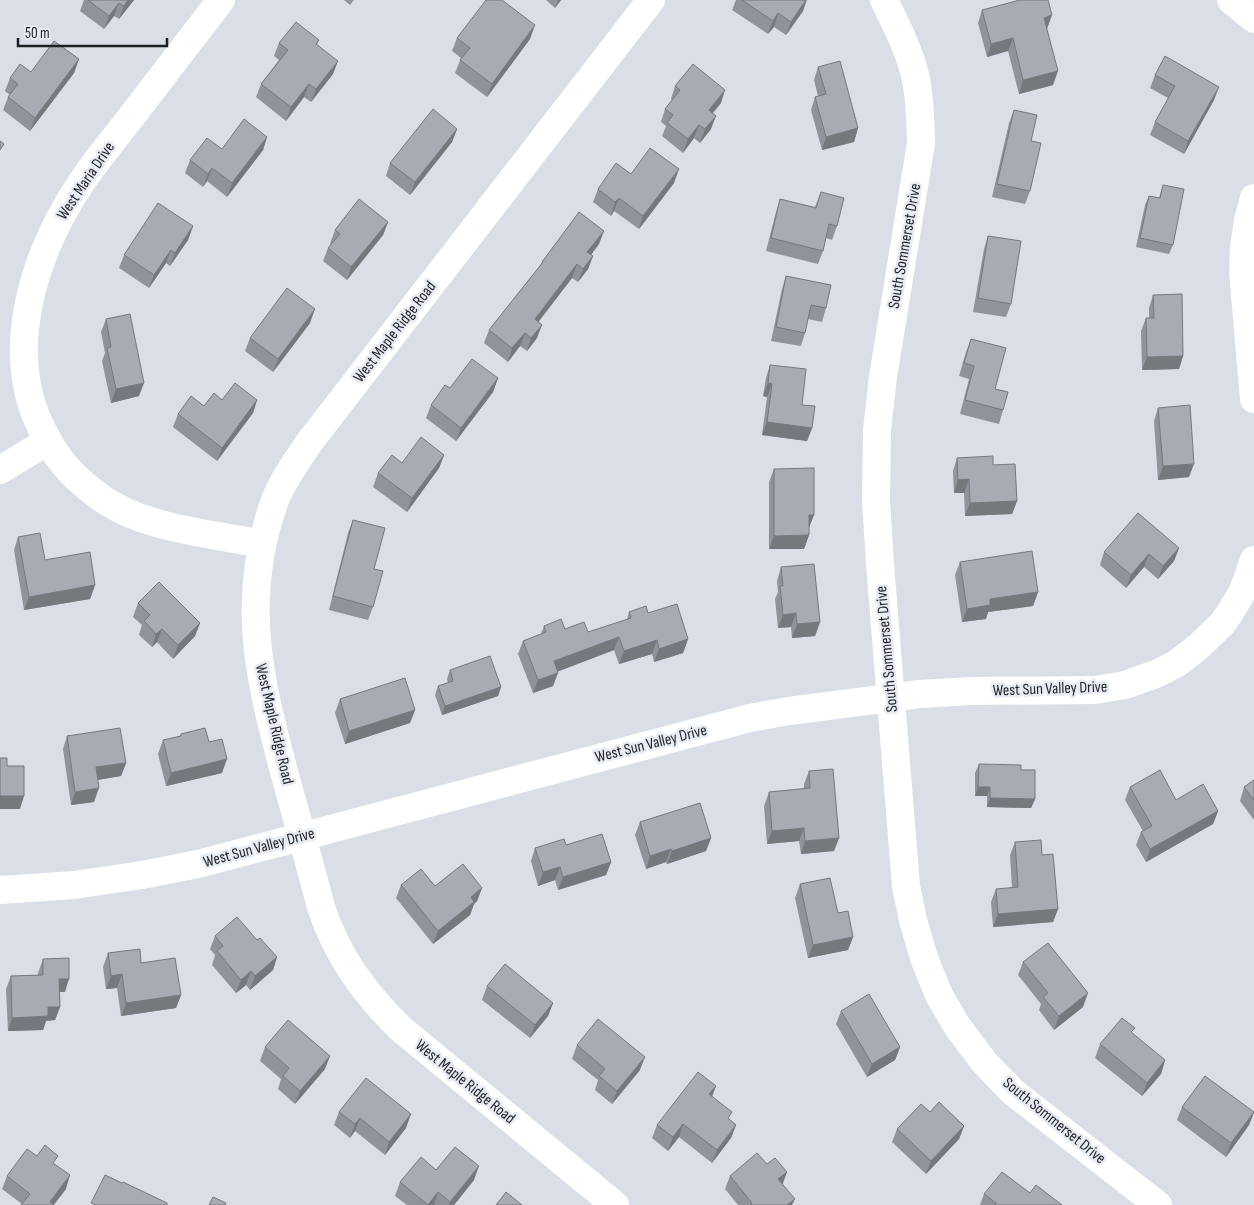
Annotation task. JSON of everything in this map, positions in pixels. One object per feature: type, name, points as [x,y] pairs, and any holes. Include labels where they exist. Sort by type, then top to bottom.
[{"type":"street","name":"West Maria Drive","points":[[221,0],[83,180],[58,221],[36,272],[23,324],[22,367],[30,403],[38,424],[59,459],[85,485],[116,507],[150,521],[262,544]]},
{"type":"street","name":"West Maple Ridge Road","points":[[615,1205],[401,1029],[381,1010],[350,969],[328,928],[265,699],[257,651],[256,593],[262,544],[274,502],[285,480],[308,444],[651,0]]},
{"type":"street","name":"South Sommerset Drive","points":[[884,0],[912,62],[920,105],[921,143],[883,377],[877,430],[876,501],[906,886],[913,920],[924,958],[940,995],[958,1026],[984,1062],[1014,1092],[1158,1205]]},
{"type":"street","points":[[1231,0],[1254,19]]},
{"type":"street","points":[[1254,198],[1244,246],[1244,272],[1254,399]]},
{"type":"street","points":[[0,470],[48,441]]},
{"type":"street","name":"West Sun Valley Drive","points":[[0,890],[74,885],[198,864],[750,718],[891,697],[971,692],[1095,690],[1125,685],[1156,674],[1176,664],[1198,648],[1222,624],[1243,592],[1254,560]]},
{"type":"building","points":[[88,0],[128,0],[124,6],[119,3],[109,16]]},
{"type":"building","points":[[486,0],[502,0],[535,25],[492,84],[460,60],[470,48],[457,38]]},
{"type":"building","points":[[742,0],[806,0],[791,22],[778,13],[773,21]]},
{"type":"building","points":[[1020,0],[1048,0],[1052,15],[1044,18],[1058,71],[1023,80],[1013,38],[991,44],[982,10]]},
{"type":"building","points":[[296,22],[319,40],[316,44],[338,61],[316,89],[309,84],[291,107],[261,84],[288,50],[279,43]]},
{"type":"building","points":[[54,41],[79,59],[35,118],[8,97],[18,84],[10,78],[20,64],[31,72]]},
{"type":"building","points":[[1165,56],[1219,87],[1188,141],[1155,122],[1175,86],[1155,75]]},
{"type":"building","points":[[840,61],[858,128],[826,137],[815,97],[826,94],[818,67]]},
{"type":"building","points":[[693,64],[725,90],[709,110],[716,116],[705,129],[699,125],[688,139],[667,123],[673,115],[665,109],[680,90],[675,86]]},
{"type":"building","points":[[433,109],[457,129],[415,182],[390,163]]},
{"type":"building","points":[[1014,110],[1037,115],[1031,141],[1041,143],[1030,191],[997,184]]},
{"type":"building","points":[[244,119],[267,137],[232,183],[212,168],[208,174],[190,160],[207,138],[222,149]]},
{"type":"building","points":[[0,141],[4,144],[0,150]]},
{"type":"building","points":[[650,148],[679,169],[643,216],[619,198],[615,202],[598,189],[616,163],[631,174]]},
{"type":"building","points":[[1163,185],[1184,189],[1173,245],[1140,238],[1149,196],[1160,198]]},
{"type":"building","points":[[821,192],[844,198],[837,226],[829,224],[823,251],[771,238],[780,199],[816,208]]},
{"type":"building","points":[[359,199],[388,222],[351,267],[328,248],[340,234],[335,230]]},
{"type":"building","points":[[158,203],[193,226],[175,253],[171,250],[154,275],[124,255]]},
{"type":"building","points":[[579,212],[604,231],[587,252],[593,256],[583,269],[577,264],[535,319],[542,325],[531,338],[525,333],[512,348],[489,330],[543,262]]},
{"type":"building","points":[[988,236],[1021,241],[1011,304],[978,298]]},
{"type":"building","points":[[786,276],[831,285],[826,308],[811,305],[805,333],[776,327]]},
{"type":"building","points":[[287,288],[315,309],[278,359],[250,338]]},
{"type":"building","points":[[1182,294],[1183,356],[1147,357],[1146,318],[1154,318],[1153,295]]},
{"type":"building","points":[[130,314],[144,383],[116,389],[107,348],[111,347],[106,319]]},
{"type":"building","points":[[971,339],[1006,348],[995,389],[1008,392],[1003,410],[965,400],[974,366],[964,363]]},
{"type":"building","points":[[472,359],[498,378],[461,428],[431,405],[445,385],[450,388]]},
{"type":"building","points":[[770,365],[806,369],[802,405],[815,406],[812,428],[767,422],[772,384],[768,383]]},
{"type":"building","points":[[235,383],[257,400],[222,448],[178,414],[191,396],[204,406],[214,393],[222,400]]},
{"type":"building","points":[[1190,405],[1194,464],[1163,466],[1158,408]]},
{"type":"building","points":[[421,437],[444,455],[412,498],[378,473],[392,455],[402,463]]},
{"type":"building","points":[[993,456],[993,465],[1015,464],[1017,501],[970,503],[969,479],[958,480],[957,458]]},
{"type":"building","points":[[814,468],[814,515],[809,515],[809,535],[774,536],[774,469]]},
{"type":"building","points":[[1138,513],[1179,548],[1163,566],[1149,554],[1131,575],[1104,552]]},
{"type":"building","points":[[353,520],[385,528],[374,569],[383,571],[373,607],[333,596]]},
{"type":"building","points":[[40,533],[45,560],[90,552],[95,585],[29,597],[18,537]]},
{"type":"building","points":[[1032,551],[1038,592],[990,599],[990,605],[967,609],[960,562]]},
{"type":"building","points":[[814,564],[820,622],[797,624],[796,613],[783,615],[780,586],[783,586],[781,567]]},
{"type":"building","points":[[159,582],[200,623],[178,645],[162,629],[156,634],[144,621],[150,615],[138,603]]},
{"type":"building","points":[[677,604],[688,639],[659,649],[657,640],[624,651],[619,637],[554,661],[558,673],[538,680],[523,641],[546,632],[544,626],[561,619],[565,629],[584,622],[588,632],[631,618],[629,612],[646,606],[648,613]]},
{"type":"building","points":[[490,656],[501,687],[445,706],[438,686],[453,681],[450,670]]},
{"type":"building","points":[[405,678],[415,710],[349,731],[340,699]]},
{"type":"building","points":[[120,728],[126,763],[96,767],[99,788],[75,792],[67,736]]},
{"type":"building","points":[[205,728],[209,742],[222,739],[227,759],[171,773],[163,740]]},
{"type":"building","points":[[0,758],[7,758],[7,766],[24,766],[24,796],[0,796]]},
{"type":"building","points":[[979,764],[1021,765],[1021,770],[1035,770],[1035,799],[990,798],[990,787],[978,787]]},
{"type":"building","points":[[833,769],[839,838],[805,841],[804,828],[772,831],[769,792],[810,788],[809,771]]},
{"type":"building","points":[[1160,770],[1176,800],[1203,784],[1218,811],[1150,849],[1141,832],[1152,826],[1130,787]]},
{"type":"building","points":[[1254,780],[1254,800],[1244,787]]},
{"type":"building","points":[[700,803],[711,838],[650,856],[640,822]]},
{"type":"building","points":[[602,834],[611,862],[563,877],[560,867],[543,872],[535,848],[564,839],[566,845]]},
{"type":"building","points":[[1041,840],[1042,855],[1053,854],[1058,909],[998,914],[996,889],[1018,887],[1015,842]]},
{"type":"building","points":[[463,864],[482,888],[471,897],[474,902],[438,931],[401,885],[421,869],[435,886]]},
{"type":"building","points":[[830,878],[838,913],[848,911],[853,937],[813,945],[800,884]]},
{"type":"building","points":[[237,917],[257,940],[260,938],[277,957],[255,976],[251,971],[241,980],[217,951],[223,946],[215,936]]},
{"type":"building","points":[[1048,943],[1088,993],[1059,1016],[1043,997],[1048,993],[1023,962]]},
{"type":"building","points":[[140,949],[141,963],[175,958],[181,995],[126,1003],[122,974],[111,976],[108,953]]},
{"type":"building","points":[[69,958],[69,979],[59,979],[60,1007],[48,1007],[48,1016],[12,1018],[11,976],[43,975],[43,959]]},
{"type":"building","points":[[505,964],[553,1003],[535,1025],[487,986]]},
{"type":"building","points":[[869,994],[900,1047],[872,1064],[841,1011]]},
{"type":"building","points":[[1122,1018],[1135,1028],[1131,1032],[1165,1060],[1147,1083],[1100,1044]]},
{"type":"building","points":[[598,1019],[645,1057],[617,1091],[599,1076],[605,1069],[577,1045]]},
{"type":"building","points":[[288,1020],[330,1056],[300,1091],[283,1076],[289,1068],[265,1047]]},
{"type":"building","points":[[698,1072],[716,1086],[709,1094],[732,1112],[728,1118],[736,1125],[717,1150],[683,1124],[673,1137],[657,1125]]},
{"type":"building","points":[[1205,1076],[1254,1112],[1231,1143],[1182,1107]]},
{"type":"building","points":[[366,1078],[411,1114],[389,1142],[360,1118],[355,1124],[339,1112]]},
{"type":"building","points":[[939,1102],[964,1126],[931,1161],[897,1129],[921,1104],[930,1112]]},
{"type":"building","points":[[45,1145],[58,1156],[53,1163],[70,1175],[50,1202],[54,1205],[21,1205],[30,1194],[7,1176],[27,1149],[37,1156]]},
{"type":"building","points":[[455,1147],[479,1166],[450,1202],[438,1192],[428,1205],[400,1182],[421,1157],[436,1170]]},
{"type":"building","points":[[757,1153],[767,1164],[775,1158],[787,1172],[778,1179],[795,1199],[787,1205],[750,1205],[752,1203],[730,1176]]},
{"type":"building","points":[[1002,1172],[1030,1193],[1036,1185],[1062,1205],[995,1205],[996,1203],[984,1194]]},
{"type":"building","points":[[105,1175],[167,1203],[167,1205],[96,1205],[91,1203]]},
{"type":"building","points":[[506,1192],[522,1205],[496,1205]]},
{"type":"building","points":[[213,1197],[226,1203],[225,1205],[209,1205]]}]
